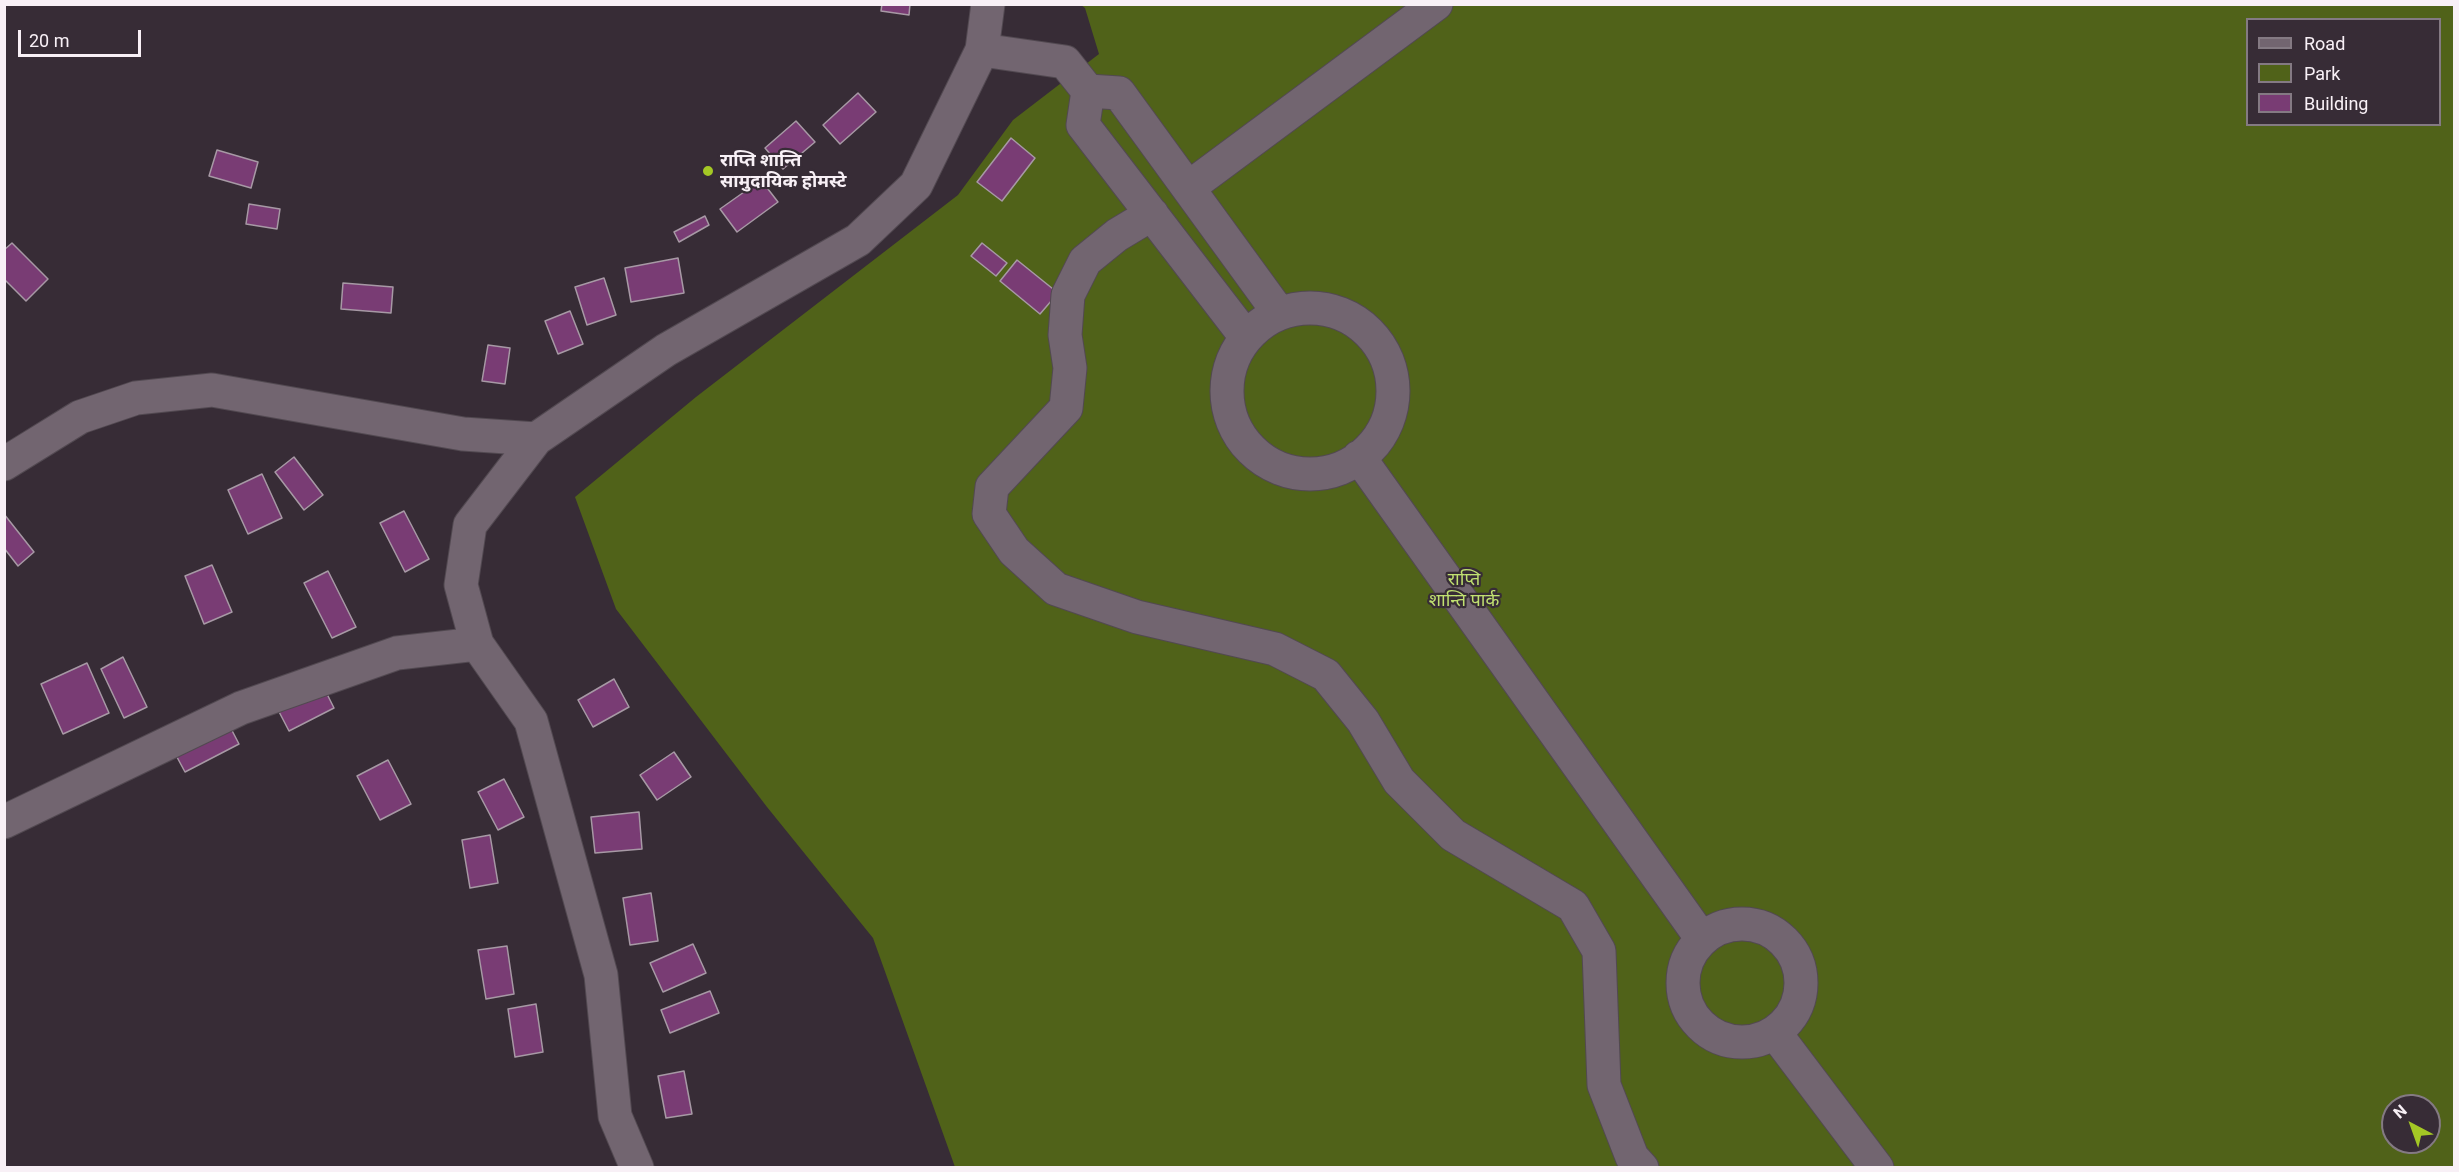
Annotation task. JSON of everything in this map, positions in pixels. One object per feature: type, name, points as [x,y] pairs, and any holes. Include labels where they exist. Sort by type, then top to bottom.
[{"type":"street","points":[[637,1167],[615,1116],[601,975],[531,721],[477,644],[461,585],[470,525],[536,439],[666,350],[858,240],[916,185],[982,50],[988,4]]},
{"type":"street","points":[[1188,188],[1436,4]]},
{"type":"street","points":[[982,50],[1065,62],[1088,91],[1083,125],[1246,337]]},
{"type":"street","points":[[1088,91],[1119,93],[1279,313]]},
{"type":"street","points":[[1152,214],[1118,235],[1085,261],[1068,295],[1065,335],[1070,368],[1066,408],[992,487],[989,514],[1014,551],[1056,589],[1137,617],[1275,649],[1326,675],[1363,721],[1399,781],[1453,835],[1573,906],[1599,951],[1604,1085],[1632,1156],[1642,1167]]},
{"type":"street","points":[[1299,308],[1319,308],[1339,312],[1372,334],[1384,351],[1391,370],[1394,390],[1391,410],[1384,429],[1370,448],[1352,463],[1330,472],[1307,474],[1284,471],[1263,460],[1245,445],[1233,425],[1227,402],[1227,379],[1234,356],[1246,337],[1261,323],[1279,313],[1299,308]]},
{"type":"street","points":[[4,464],[80,417],[136,398],[212,390],[463,434],[536,439]]},
{"type":"street","points":[[1359,457],[1702,939]]},
{"type":"street","points":[[4,822],[241,708],[397,653],[477,644]]},
{"type":"street","points":[[1745,924],[1776,933],[1788,945],[1798,963],[1802,982],[1799,1002],[1789,1019],[1774,1033],[1756,1040],[1738,1042],[1719,1038],[1703,1028],[1691,1013],[1684,995],[1683,976],[1688,957],[1702,939],[1728,925],[1745,924]]},
{"type":"street","points":[[1774,1033],[1877,1167]]},
{"type":"green space","name":"राप्ति शान्ति पार्क","points":[[1081,5],[2454,5],[2454,1167],[955,1167],[873,938],[767,807],[616,609],[575,497],[696,397],[958,195],[1013,120],[1099,54],[1085,8]]},
{"type":"building","points":[[882,4],[910,4],[909,15],[881,11]]},
{"type":"building","points":[[858,93],[876,112],[840,144],[823,125]]},
{"type":"building","points":[[796,121],[815,142],[783,169],[765,148]]},
{"type":"building","points":[[1011,138],[1035,158],[1002,201],[977,182]]},
{"type":"building","points":[[217,150],[258,162],[251,188],[209,176]]},
{"type":"building","points":[[761,180],[778,202],[737,232],[720,209]]},
{"type":"building","points":[[249,204],[280,209],[277,229],[246,224]]},
{"type":"building","points":[[705,216],[709,225],[679,242],[674,232]]},
{"type":"building","points":[[12,243],[48,279],[26,301],[4,279],[4,250]]},
{"type":"building","points":[[982,243],[1007,263],[996,276],[971,256]]},
{"type":"building","points":[[678,258],[684,293],[631,302],[625,268]]},
{"type":"building","points":[[1017,260],[1058,293],[1040,314],[1000,281]]},
{"type":"building","points":[[604,278],[616,315],[587,325],[575,287]]},
{"type":"building","points":[[343,283],[393,287],[391,313],[341,309]]},
{"type":"building","points":[[570,311],[583,344],[558,354],[545,321]]},
{"type":"building","points":[[488,345],[510,348],[505,384],[482,381]]},
{"type":"building","points":[[294,457],[323,495],[304,510],[275,472]]},
{"type":"building","points":[[262,474],[282,518],[248,534],[228,490]]},
{"type":"building","points":[[404,511],[429,559],[405,572],[380,523]]},
{"type":"building","points":[[4,514],[34,552],[18,566],[4,548]]},
{"type":"building","points":[[212,565],[232,612],[204,624],[185,576]]},
{"type":"building","points":[[328,571],[356,627],[332,638],[304,583]]},
{"type":"building","points":[[123,657],[147,707],[124,718],[101,669]]},
{"type":"building","points":[[87,663],[109,713],[63,734],[41,684]]},
{"type":"building","points":[[614,679],[629,707],[593,727],[578,700]]},
{"type":"building","points":[[320,680],[334,708],[289,731],[275,704]]},
{"type":"building","points":[[226,719],[239,744],[185,772],[171,746]]},
{"type":"building","points":[[674,752],[691,777],[657,800],[640,775]]},
{"type":"building","points":[[388,760],[411,804],[380,820],[357,776]]},
{"type":"building","points":[[504,779],[524,817],[498,830],[478,792]]},
{"type":"building","points":[[639,812],[642,849],[595,853],[591,817]]},
{"type":"building","points":[[490,835],[498,883],[470,888],[462,840]]},
{"type":"building","points":[[651,893],[658,941],[630,945],[623,898]]},
{"type":"building","points":[[693,944],[706,973],[663,992],[650,963]]},
{"type":"building","points":[[507,946],[514,994],[486,999],[478,950]]},
{"type":"building","points":[[710,991],[719,1013],[670,1033],[661,1010]]},
{"type":"building","points":[[536,1004],[543,1052],[515,1057],[508,1009]]},
{"type":"building","points":[[684,1071],[692,1114],[666,1118],[658,1076]]},
{"type":"place","name":"राप्ति शान्ति सामुदायिक होमस्टे","points":[[708,171]]}]
